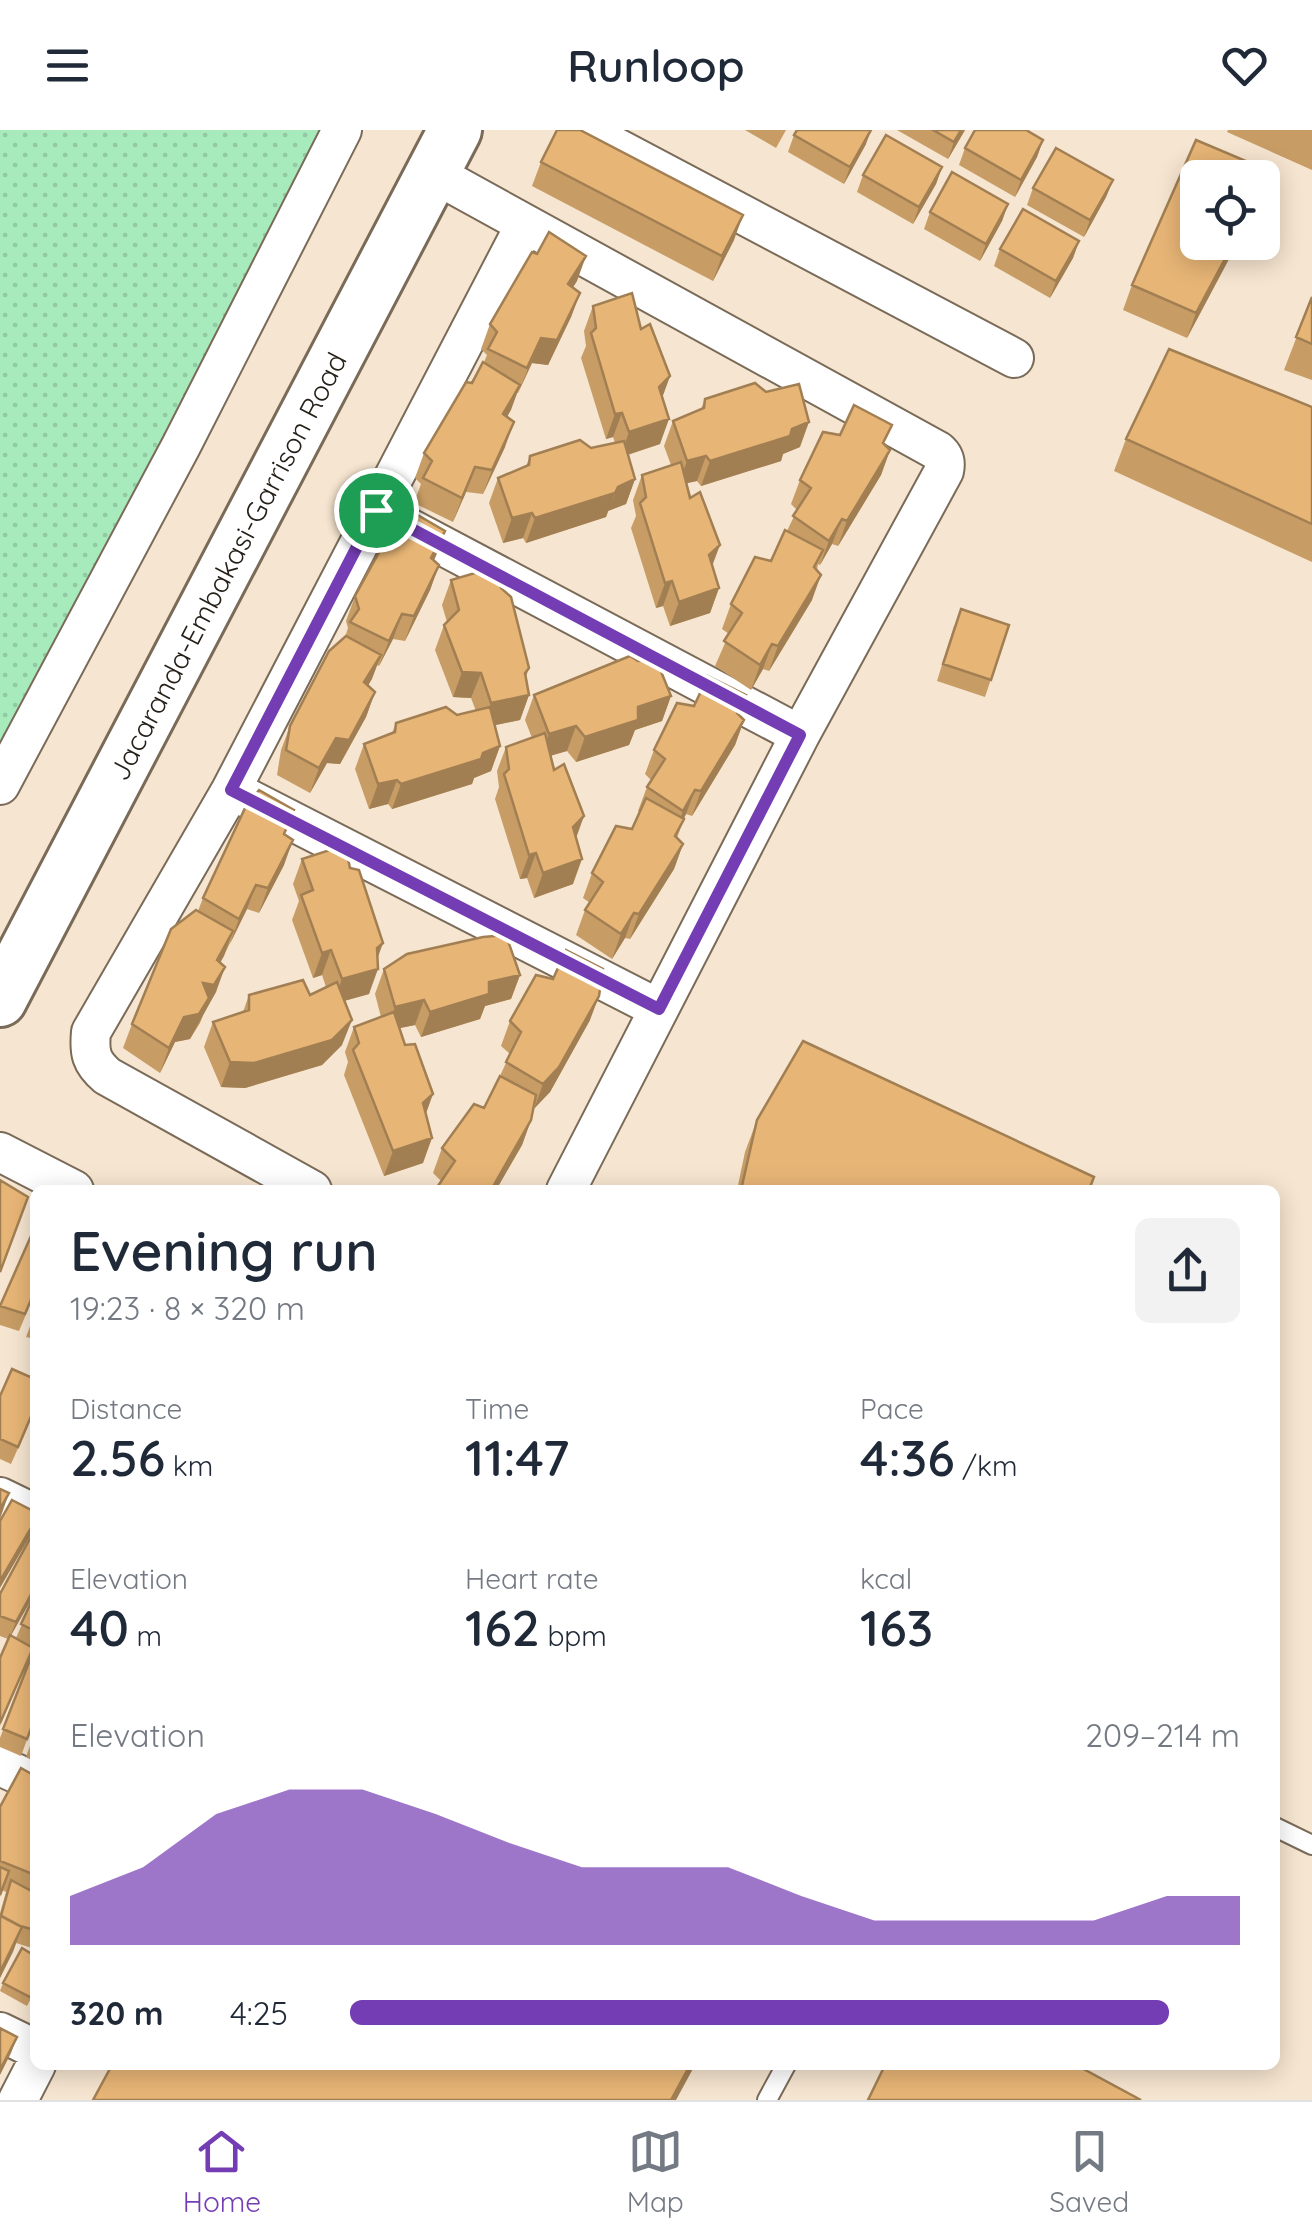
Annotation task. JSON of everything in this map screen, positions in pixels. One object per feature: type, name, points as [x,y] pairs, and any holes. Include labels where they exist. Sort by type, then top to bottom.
[{"type":"street","points":[[0,786],[181,446],[342,130]]},
{"type":"street","points":[[584,130],[1014,358]]},
{"type":"street","points":[[443,151],[525,224],[944,456],[946,463],[800,735],[569,1185]]},
{"type":"street","name":"Jacaranda-Embakasi-Garrison Road","points":[[0,1000],[443,151]]},
{"type":"street","points":[[303,1185],[107,1076],[94,1065],[89,1052],[92,1032],[231,790],[525,224]]},
{"type":"street","points":[[376,510],[800,735]]},
{"type":"street","points":[[231,790],[659,1009]]},
{"type":"street","points":[[0,1152],[64,1185]]},
{"type":"street","points":[[0,1497],[30,1512]]},
{"type":"street","points":[[0,1766],[30,1780]]},
{"type":"street","points":[[0,2032],[30,2047]]},
{"type":"street","points":[[18,2100],[33,2070]]},
{"type":"lane","points":[[1280,1829],[1312,1845]]},
{"type":"lane","points":[[767,2100],[783,2070]]},
{"type":"green space","points":[[0,130],[341,130],[0,765]]},
{"type":"building","points":[[557,130],[580,130],[743,215],[722,256],[541,162]]},
{"type":"building","points":[[797,130],[871,130],[850,167],[794,135]]},
{"type":"building","points":[[933,130],[961,130],[954,142]]},
{"type":"building","points":[[975,130],[1026,130],[1043,140],[1021,180],[965,148]]},
{"type":"building","points":[[886,135],[942,167],[919,207],[863,175]]},
{"type":"building","points":[[1196,140],[1244,160],[1187,160]]},
{"type":"building","points":[[1056,148],[1113,180],[1090,220],[1033,188]]},
{"type":"building","points":[[952,172],[1008,204],[986,244],[930,212]]},
{"type":"building","points":[[1180,176],[1180,260],[1224,260],[1196,313],[1132,285]]},
{"type":"building","points":[[1023,209],[1079,241],[1056,281],[1000,249]]},
{"type":"building","points":[[549,232],[586,256],[568,284],[580,293],[557,340],[541,338],[527,368],[488,349],[497,332],[490,324],[532,252],[537,254]]},
{"type":"building","points":[[632,293],[641,329],[650,324],[670,376],[659,387],[669,419],[629,432],[622,413],[615,414],[591,333],[596,328],[593,306]]},
{"type":"building","points":[[1312,297],[1312,344],[1296,337]]},
{"type":"building","points":[[1169,349],[1312,407],[1312,524],[1126,439]]},
{"type":"building","points":[[483,362],[520,385],[503,414],[514,422],[492,470],[475,467],[462,498],[423,478],[432,461],[424,453],[466,382],[472,383]]},
{"type":"building","points":[[755,383],[766,392],[799,384],[809,422],[792,429],[790,436],[710,461],[706,456],[687,461],[673,421],[704,408],[705,399]]},
{"type":"building","points":[[854,405],[892,425],[883,443],[890,450],[847,521],[842,519],[829,541],[793,516],[811,488],[800,480],[823,432],[840,435]]},
{"type":"building","points":[[580,440],[591,448],[624,441],[635,479],[618,487],[615,493],[535,518],[532,513],[512,518],[498,478],[529,465],[530,456]]},
{"type":"building","points":[[681,462],[690,498],[700,492],[720,545],[709,555],[719,588],[679,602],[672,581],[665,583],[640,503],[646,497],[642,475]]},
{"type":"building","points":[[409,510],[445,531],[431,558],[439,565],[414,616],[402,614],[389,641],[350,622],[359,609],[355,596],[392,529]]},
{"type":"building","points":[[785,530],[823,550],[814,567],[821,575],[778,646],[772,644],[760,665],[724,641],[742,613],[731,604],[755,557],[771,561]]},
{"type":"building","points":[[492,568],[501,588],[511,597],[529,668],[525,673],[529,695],[491,703],[481,673],[462,672],[444,625],[459,610],[451,580]]},
{"type":"building","points":[[961,609],[1009,625],[991,680],[943,664]]},
{"type":"building","points":[[346,636],[381,655],[364,682],[375,692],[349,740],[336,738],[319,768],[286,750],[290,726],[329,651]]},
{"type":"building","points":[[630,656],[638,661],[656,659],[671,696],[638,707],[638,720],[585,737],[576,726],[549,734],[534,695]]},
{"type":"building","points":[[708,676],[746,695],[737,713],[744,720],[701,791],[695,790],[683,811],[647,787],[665,759],[654,750],[677,703],[694,706]]},
{"type":"building","points":[[446,707],[457,715],[490,707],[500,746],[483,753],[481,759],[401,784],[397,780],[378,784],[364,744],[395,732],[396,723]]},
{"type":"building","points":[[545,733],[554,770],[564,764],[584,816],[573,827],[582,859],[543,873],[536,853],[529,855],[504,774],[509,769],[506,747]]},
{"type":"building","points":[[259,790],[294,810],[284,834],[293,840],[268,888],[256,885],[239,919],[203,898],[246,806]]},
{"type":"building","points":[[646,798],[684,819],[675,836],[683,844],[639,914],[634,913],[621,934],[585,910],[603,882],[592,873],[616,826],[632,829]]},
{"type":"building","points":[[345,845],[350,868],[359,870],[383,943],[377,948],[378,969],[342,979],[331,950],[322,953],[301,895],[313,890],[302,859]]},
{"type":"building","points":[[196,910],[233,931],[217,960],[225,967],[214,985],[203,983],[209,998],[199,1014],[184,1017],[169,1048],[132,1024],[171,929]]},
{"type":"building","points":[[506,935],[520,975],[489,982],[489,994],[430,1012],[424,1000],[395,1007],[384,969],[407,954]]},
{"type":"building","points":[[566,950],[603,969],[599,996],[559,1067],[543,1084],[506,1062],[521,1032],[510,1021],[536,975],[553,979]]},
{"type":"building","points":[[303,980],[310,995],[337,982],[352,1020],[332,1040],[254,1063],[230,1062],[213,1022],[249,1010],[249,995]]},
{"type":"building","points":[[394,1012],[405,1045],[415,1044],[433,1094],[423,1103],[432,1138],[393,1151],[353,1050],[359,1043],[354,1027]]},
{"type":"building","points":[[803,1041],[1094,1177],[1091,1185],[742,1185],[757,1120]]},
{"type":"building","points":[[500,1076],[536,1095],[531,1120],[494,1185],[439,1185],[455,1161],[442,1148],[474,1104],[484,1108]]},
{"type":"building","points":[[0,1180],[28,1197],[0,1272]]},
{"type":"building","points":[[30,1238],[30,1302],[25,1314],[0,1306]]},
{"type":"building","points":[[12,1369],[30,1377],[30,1419],[18,1447],[0,1439],[0,1396]]},
{"type":"building","points":[[0,1489],[9,1493],[0,1509]]},
{"type":"building","points":[[12,1500],[30,1509],[30,1530],[0,1581],[0,1521]]},
{"type":"building","points":[[30,1538],[30,1596],[16,1622],[0,1616],[0,1594]]},
{"type":"building","points":[[30,1605],[30,1628],[21,1624]]},
{"type":"building","points":[[10,1635],[30,1646],[30,1655],[0,1723],[0,1658]]},
{"type":"building","points":[[30,1660],[27,1739],[3,1729]]},
{"type":"building","points":[[21,1768],[30,1773],[30,1873],[0,1861],[0,1807]]},
{"type":"building","points":[[0,1867],[9,1871],[0,1895]]},
{"type":"building","points":[[11,1880],[30,1890],[30,1929],[1,1916]]},
{"type":"building","points":[[0,1915],[22,1927],[0,1972]]},
{"type":"building","points":[[22,1948],[30,1953],[30,1997],[3,1983]]},
{"type":"building","points":[[0,2028],[17,2037],[0,2070]]},
{"type":"building","points":[[109,2070],[687,2070],[671,2100],[93,2100]]},
{"type":"building","points":[[883,2070],[1085,2070],[1141,2100],[868,2100]]},
{"type":"route","points":[[376,510],[800,735],[659,1009],[231,790],[376,510]]}]
